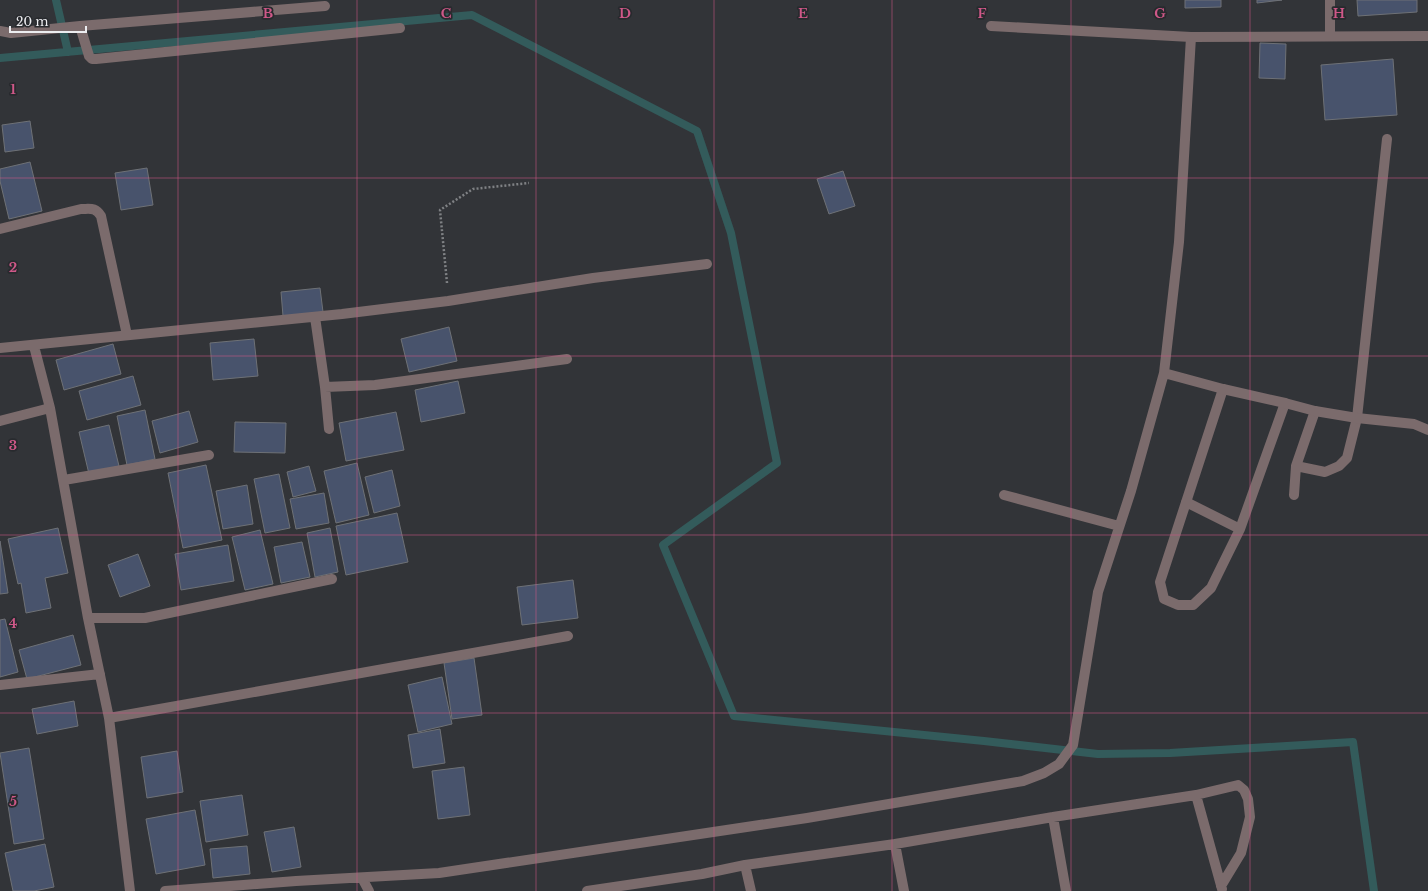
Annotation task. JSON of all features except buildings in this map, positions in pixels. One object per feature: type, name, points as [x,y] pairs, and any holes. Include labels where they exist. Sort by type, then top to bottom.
[{"type":"street","points":[[1330,0],[1330,36]]},
{"type":"street","points":[[0,31],[11,33],[325,6]]},
{"type":"street","points":[[80,26],[89,56],[96,60],[400,28]]},
{"type":"street","points":[[991,26],[1191,37],[1428,36]]},
{"type":"street","points":[[165,891],[296,880],[362,878],[439,873],[807,818],[1023,781],[1044,774],[1059,764],[1074,745],[1093,616],[1098,592],[1131,491],[1164,373],[1179,242],[1191,37]]},
{"type":"street","points":[[1296,466],[1325,472],[1339,466],[1347,458],[1357,418],[1388,139]]},
{"type":"street","points":[[0,229],[81,210],[97,210],[101,216],[127,335]]},
{"type":"street","points":[[0,348],[34,346],[127,335],[315,317],[448,301],[585,279],[707,264]]},
{"type":"street","points":[[315,317],[325,387],[329,429]]},
{"type":"street","points":[[34,346],[50,408],[88,618],[109,718],[130,891]]},
{"type":"street","points":[[325,387],[375,384],[567,359]]},
{"type":"street","points":[[1164,373],[1223,390],[1315,411],[1357,418],[1414,424],[1428,430]]},
{"type":"street","points":[[1223,390],[1160,582],[1164,599],[1178,605],[1193,605],[1211,588],[1240,529],[1285,403]]},
{"type":"street","points":[[0,421],[50,408]]},
{"type":"street","points":[[1294,495],[1296,466],[1315,411]]},
{"type":"street","points":[[64,480],[209,455]]},
{"type":"street","points":[[1004,495],[1119,526]]},
{"type":"street","points":[[1186,502],[1240,529]]},
{"type":"street","points":[[88,618],[144,618],[332,579]]},
{"type":"street","points":[[109,718],[568,636]]},
{"type":"street","points":[[0,684],[100,674]]},
{"type":"street","points":[[586,891],[702,874],[745,865],[895,844],[1053,817],[1196,795],[1238,785],[1244,790],[1248,799],[1250,817],[1241,853],[1222,888]]},
{"type":"street","points":[[1196,795],[1222,888]]},
{"type":"street","points":[[1053,817],[1066,891]]},
{"type":"street","points":[[895,844],[904,891]]},
{"type":"street","points":[[745,865],[751,891]]},
{"type":"street","points":[[362,878],[369,891]]},
{"type":"street","points":[[296,880],[298,891]]},
{"type":"path","points":[[448,301],[440,210],[473,189],[529,183]]},
{"type":"waterway","points":[[56,0],[68,52]]},
{"type":"waterway","points":[[0,58],[472,15],[697,131],[731,233],[777,463],[663,545],[734,716],[1098,754],[1170,753],[1353,742],[1374,891]]}]
